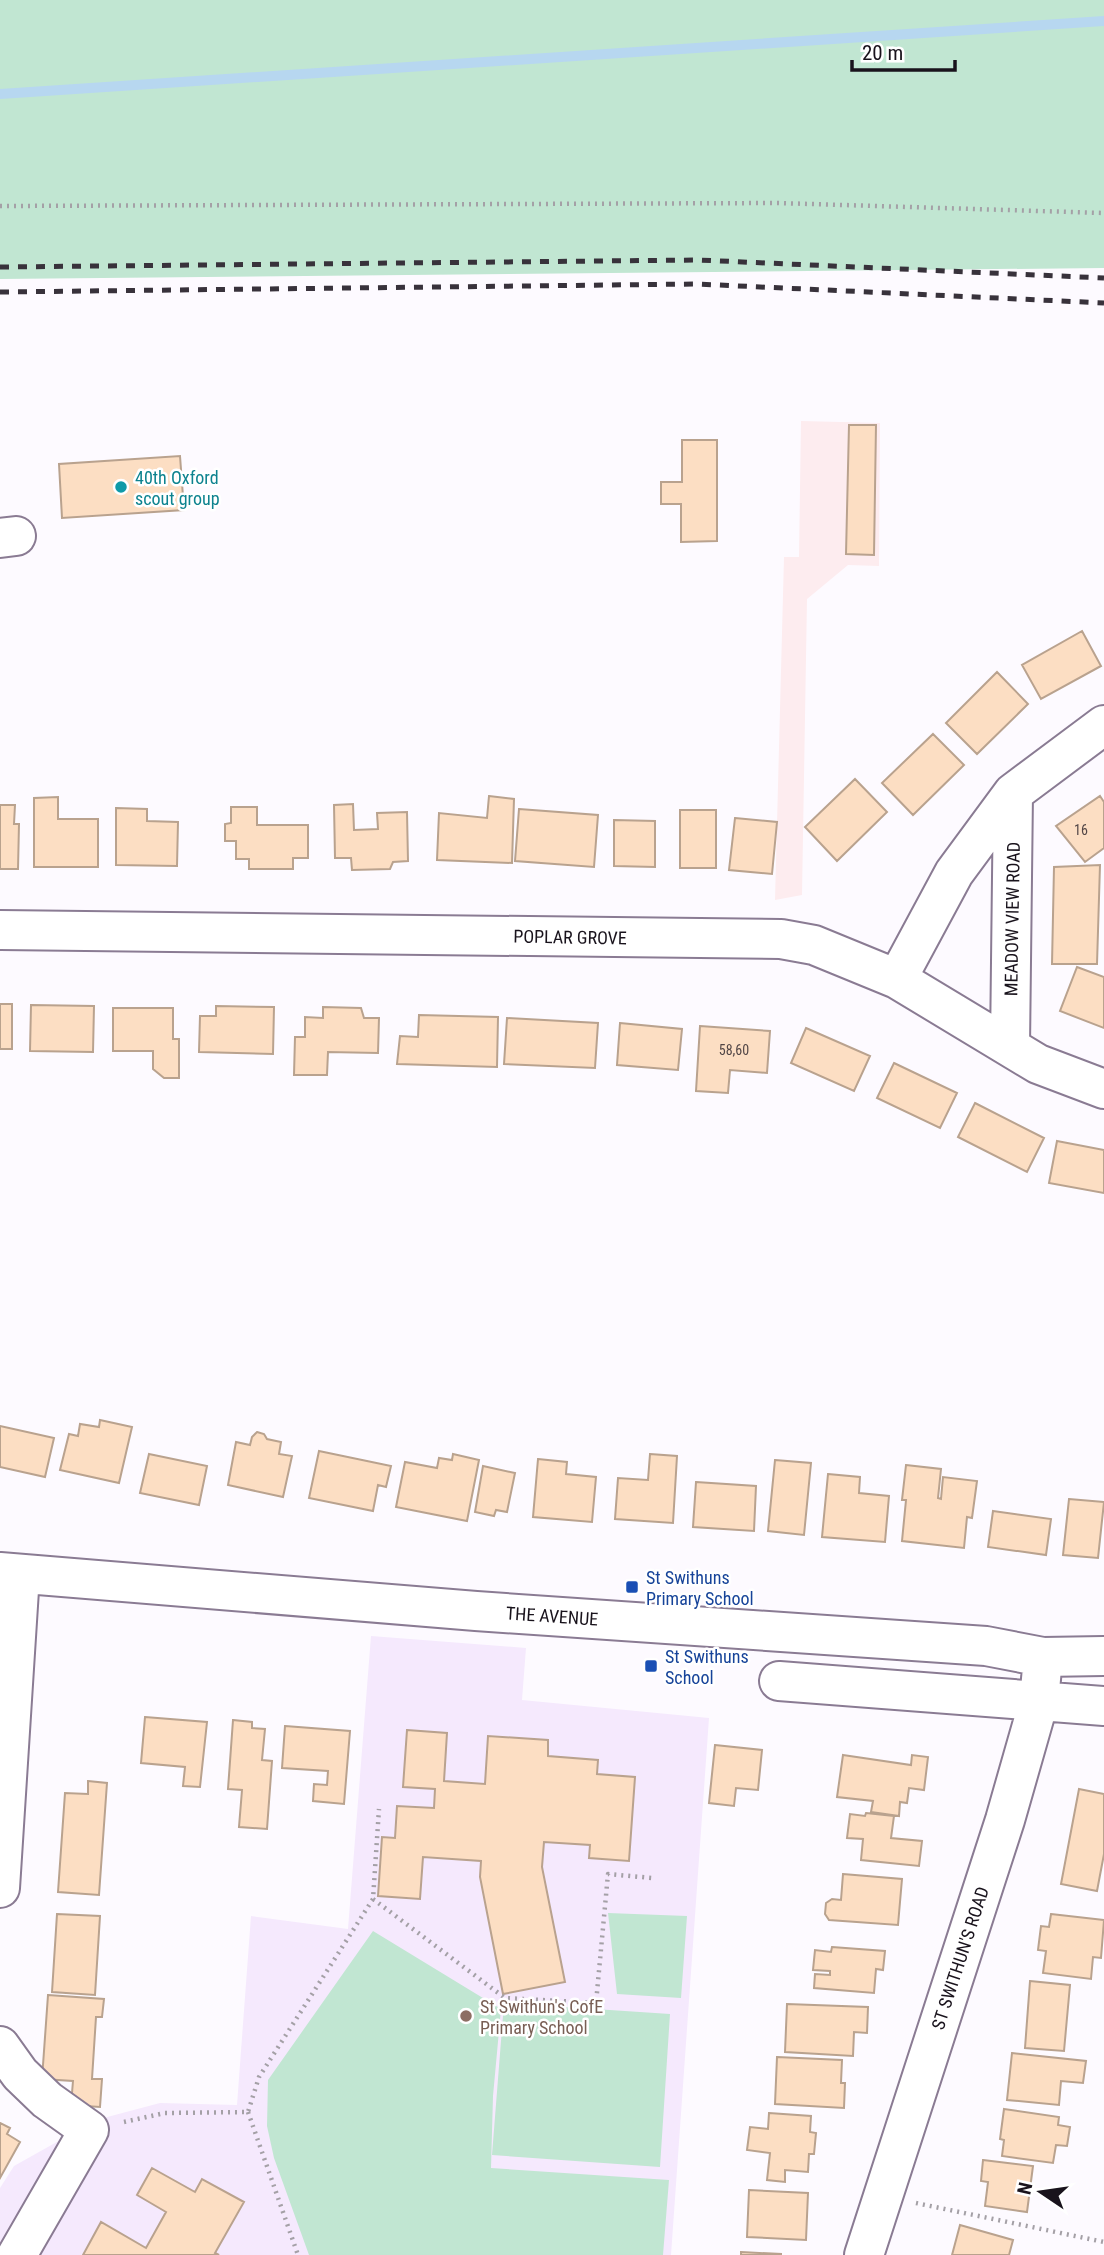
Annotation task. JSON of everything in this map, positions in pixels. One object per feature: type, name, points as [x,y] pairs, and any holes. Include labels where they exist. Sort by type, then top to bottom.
[{"type":"street","name":"MEADOW VIEW ROAD","points":[[897,979],[954,873],[1013,793],[1104,725]]},
{"type":"street","name":"MEADOW VIEW ROAD","points":[[1010,1046],[1013,793]]},
{"type":"street","name":"POPLAR GROVE","points":[[0,930],[781,939],[814,945],[897,979],[1038,1064],[1104,1089]]},
{"type":"street","name":"THE AVENUE","points":[[10,1573],[476,1611],[986,1646],[1043,1657],[1104,1656]]},
{"type":"street","points":[[0,1888],[10,1573]]},
{"type":"street","name":"ST SWITHUN'S ROAD","points":[[864,2255],[1005,1819],[1039,1700],[1043,1657]]},
{"type":"street","points":[[779,1681],[1104,1706]]},
{"type":"street","points":[[0,2046],[20,2074],[47,2100],[89,2130],[17,2255]]},
{"type":"path","points":[[0,206],[778,203],[1104,213]]},
{"type":"path","points":[[298,2255],[248,2112],[260,2077],[373,1899],[379,1809]]},
{"type":"path","points":[[373,1899],[505,1998],[596,2003],[608,1874],[652,1878]]},
{"type":"path","points":[[89,2130],[165,2113],[248,2112]]},
{"type":"path","points":[[883,2196],[1104,2242]]},
{"type":"shaded area","points":[[801,421],[880,423],[879,566],[848,565],[807,599],[802,895],[775,900],[784,557],[799,557]]},
{"type":"shaded area","name":"St Swithun's CofE Primary School","points":[[371,1636],[526,1648],[522,1700],[709,1718],[671,2255],[0,2255],[0,2188],[14,2166],[96,2120],[160,2103],[237,2105],[251,1916],[348,1929]]},
{"type":"green space","points":[[0,0],[1104,0],[1104,268],[0,279]]},
{"type":"green space","points":[[608,1913],[687,1916],[681,1998],[617,1994]]},
{"type":"green space","points":[[373,1931],[501,2009],[493,2096],[491,2168],[669,2180],[663,2255],[309,2255],[274,2158],[267,2126],[268,2080]]},
{"type":"green space","points":[[504,2003],[670,2014],[660,2167],[492,2155]]},
{"type":"building","points":[[849,425],[876,425],[874,555],[846,554]]},
{"type":"building","points":[[682,440],[717,440],[717,541],[681,542],[681,504],[661,504],[661,482],[682,482]]},
{"type":"building","name":"40th Oxford scout group","points":[[180,456],[184,510],[62,518],[59,464]]},
{"type":"building","points":[[1082,631],[1101,666],[1041,699],[1022,665]]},
{"type":"building","points":[[997,672],[1028,704],[977,754],[946,723]]},
{"type":"building","points":[[933,734],[964,765],[913,815],[882,783]]},
{"type":"building","points":[[855,779],[887,812],[837,861],[805,827]]},
{"type":"building","points":[[489,796],[514,799],[512,863],[437,860],[439,813],[487,818]]},
{"type":"building","points":[[1100,796],[1104,802],[1104,848],[1085,862],[1056,826]]},
{"type":"building","points":[[58,797],[58,819],[98,819],[98,867],[34,867],[34,798]]},
{"type":"building","points":[[353,804],[354,830],[378,829],[377,813],[407,812],[408,861],[393,862],[390,869],[352,870],[351,858],[335,858],[334,805]]},
{"type":"building","points":[[0,805],[15,805],[14,824],[19,824],[18,869],[0,869]]},
{"type":"building","points":[[231,807],[257,807],[257,825],[308,825],[308,858],[293,858],[293,869],[249,869],[249,859],[236,859],[236,841],[225,841],[225,824],[231,823]]},
{"type":"building","points":[[116,808],[147,809],[147,821],[178,822],[177,866],[116,865]]},
{"type":"building","points":[[519,809],[598,815],[594,867],[515,861]]},
{"type":"building","points":[[680,810],[716,810],[716,868],[680,868]]},
{"type":"building","points":[[735,818],[777,822],[772,874],[729,870]]},
{"type":"building","points":[[614,820],[655,821],[655,867],[614,866]]},
{"type":"building","points":[[1100,865],[1097,964],[1052,964],[1054,867]]},
{"type":"building","points":[[1077,967],[1104,977],[1104,1028],[1060,1011]]},
{"type":"building","points":[[0,1004],[12,1004],[12,1049],[0,1049]]},
{"type":"building","points":[[31,1005],[94,1006],[93,1052],[30,1051]]},
{"type":"building","points":[[216,1006],[274,1007],[273,1054],[199,1052],[200,1016],[216,1016]]},
{"type":"building","points":[[323,1007],[361,1008],[364,1018],[379,1018],[378,1053],[328,1052],[327,1075],[294,1075],[295,1037],[305,1037],[305,1017],[323,1018]]},
{"type":"building","points":[[113,1008],[173,1008],[173,1039],[179,1039],[179,1078],[164,1078],[153,1069],[153,1051],[113,1051]]},
{"type":"building","points":[[419,1015],[498,1017],[497,1067],[397,1064],[400,1036],[418,1037]]},
{"type":"building","points":[[507,1018],[598,1023],[595,1068],[504,1064]]},
{"type":"building","points":[[620,1023],[682,1029],[678,1070],[617,1065]]},
{"type":"building","points":[[700,1026],[770,1031],[767,1073],[730,1070],[728,1093],[696,1091]]},
{"type":"building","points":[[806,1028],[870,1056],[854,1091],[791,1063]]},
{"type":"building","points":[[894,1063],[957,1093],[940,1128],[877,1098]]},
{"type":"building","points":[[975,1103],[1044,1138],[1027,1172],[958,1137]]},
{"type":"building","points":[[1057,1141],[1104,1150],[1104,1193],[1049,1183]]},
{"type":"building","points":[[100,1420],[132,1427],[119,1483],[60,1470],[69,1434],[78,1436],[80,1424],[99,1427]]},
{"type":"building","points":[[0,1426],[54,1438],[45,1477],[0,1467]]},
{"type":"building","points":[[257,1432],[264,1434],[267,1439],[281,1442],[279,1454],[292,1456],[283,1497],[228,1485],[236,1442],[250,1445]]},
{"type":"building","points":[[319,1451],[391,1466],[386,1487],[378,1485],[373,1511],[309,1498]]},
{"type":"building","points":[[149,1454],[207,1466],[199,1505],[140,1493]]},
{"type":"building","points":[[453,1454],[479,1460],[467,1521],[396,1507],[405,1462],[437,1468],[439,1458],[452,1460]]},
{"type":"building","points":[[650,1454],[677,1456],[673,1523],[615,1519],[618,1478],[648,1480]]},
{"type":"building","points":[[538,1459],[567,1462],[566,1474],[596,1477],[592,1522],[533,1517]]},
{"type":"building","points":[[775,1460],[811,1463],[804,1535],[768,1531]]},
{"type":"building","points":[[906,1465],[941,1469],[938,1498],[941,1499],[943,1477],[977,1481],[972,1518],[967,1517],[964,1548],[902,1541],[906,1500],[902,1500]]},
{"type":"building","points":[[483,1466],[515,1473],[507,1512],[496,1510],[494,1516],[475,1512]]},
{"type":"building","points":[[828,1474],[860,1477],[859,1493],[889,1496],[885,1542],[822,1537]]},
{"type":"building","points":[[696,1482],[756,1486],[754,1531],[693,1527]]},
{"type":"building","points":[[1069,1499],[1104,1502],[1098,1558],[1063,1555]]},
{"type":"building","points":[[993,1511],[1051,1519],[1046,1555],[988,1547]]},
{"type":"building","points":[[145,1717],[207,1722],[200,1787],[183,1786],[185,1767],[141,1763]]},
{"type":"building","points":[[233,1720],[252,1722],[252,1728],[265,1729],[262,1760],[272,1761],[267,1829],[239,1827],[242,1790],[228,1789]]},
{"type":"building","points":[[285,1726],[350,1731],[344,1804],[313,1801],[314,1784],[327,1785],[328,1771],[282,1768]]},
{"type":"building","points":[[407,1730],[447,1733],[444,1781],[485,1784],[488,1736],[548,1740],[548,1756],[598,1760],[597,1774],[635,1777],[629,1861],[589,1858],[590,1845],[544,1842],[542,1867],[565,1982],[503,1994],[480,1877],[481,1861],[423,1857],[420,1899],[378,1896],[382,1837],[395,1838],[397,1806],[434,1808],[435,1789],[403,1787]]},
{"type":"building","points":[[715,1745],[762,1750],[758,1790],[736,1788],[734,1806],[709,1803]]},
{"type":"building","points":[[843,1755],[911,1765],[912,1755],[928,1757],[924,1790],[909,1788],[907,1803],[900,1802],[899,1816],[871,1812],[873,1801],[837,1797]]},
{"type":"building","points":[[88,1781],[107,1783],[99,1895],[58,1892],[65,1793],[88,1794]]},
{"type":"building","points":[[1079,1789],[1104,1794],[1104,1854],[1097,1891],[1061,1884]]},
{"type":"building","points":[[866,1813],[894,1816],[891,1838],[922,1841],[919,1866],[861,1860],[863,1839],[847,1838],[850,1814],[865,1816]]},
{"type":"building","points":[[843,1874],[902,1879],[898,1925],[829,1920],[825,1914],[826,1903],[832,1899],[841,1900]]},
{"type":"building","points":[[57,1914],[100,1916],[95,1995],[52,1992]]},
{"type":"building","points":[[1051,1914],[1104,1920],[1101,1958],[1093,1957],[1091,1979],[1043,1973],[1046,1951],[1038,1950],[1041,1926],[1049,1927]]},
{"type":"building","points":[[832,1947],[885,1951],[883,1970],[876,1969],[874,1993],[814,1988],[815,1974],[830,1975],[830,1971],[813,1970],[815,1950],[831,1952]]},
{"type":"building","points":[[1030,1981],[1070,1985],[1064,2051],[1025,2048]]},
{"type":"building","points":[[48,1995],[104,1999],[102,2017],[96,2017],[92,2079],[102,2079],[100,2107],[71,2105],[73,2081],[42,2079]]},
{"type":"building","points":[[787,2004],[868,2007],[867,2033],[854,2032],[853,2056],[785,2052]]},
{"type":"building","points":[[1012,2053],[1086,2061],[1083,2083],[1061,2081],[1059,2105],[1007,2100]]},
{"type":"building","points":[[777,2057],[842,2060],[844,2108],[775,2104]]},
{"type":"building","points":[[1004,2109],[1059,2117],[1058,2125],[1070,2127],[1067,2146],[1056,2145],[1053,2163],[1002,2156],[1004,2140],[1000,2139]]},
{"type":"building","points":[[769,2113],[811,2116],[810,2132],[816,2133],[814,2154],[809,2154],[808,2172],[785,2170],[785,2182],[767,2180],[770,2153],[747,2150],[750,2127],[768,2129]]},
{"type":"building","points":[[0,2123],[10,2128],[7,2134],[20,2142],[0,2178]]},
{"type":"building","points":[[983,2160],[1033,2166],[1027,2212],[985,2206],[988,2182],[981,2181]]},
{"type":"building","points":[[152,2168],[195,2192],[202,2179],[244,2202],[215,2253],[219,2255],[83,2255],[101,2222],[146,2248],[166,2212],[137,2195]]},
{"type":"building","points":[[749,2190],[808,2193],[806,2240],[747,2237]]},
{"type":"building","points":[[960,2225],[1013,2240],[1009,2255],[952,2255]]},
{"type":"building","points":[[741,2252],[781,2254],[781,2255],[741,2255]]},
{"type":"waterway","points":[[0,94],[1104,21]]},
{"type":"railway","points":[[0,267],[698,260],[1104,278]]},
{"type":"railway","points":[[0,292],[697,284],[1104,303]]},
{"type":"place","name":"40th Oxford scout group","points":[[121,487]]},
{"type":"place","name":"St Swithuns Primary School","points":[[632,1587]]},
{"type":"place","name":"St Swithuns School","points":[[651,1666]]},
{"type":"place","name":"St Swithun's CofE Primary School","points":[[466,2016]]}]
